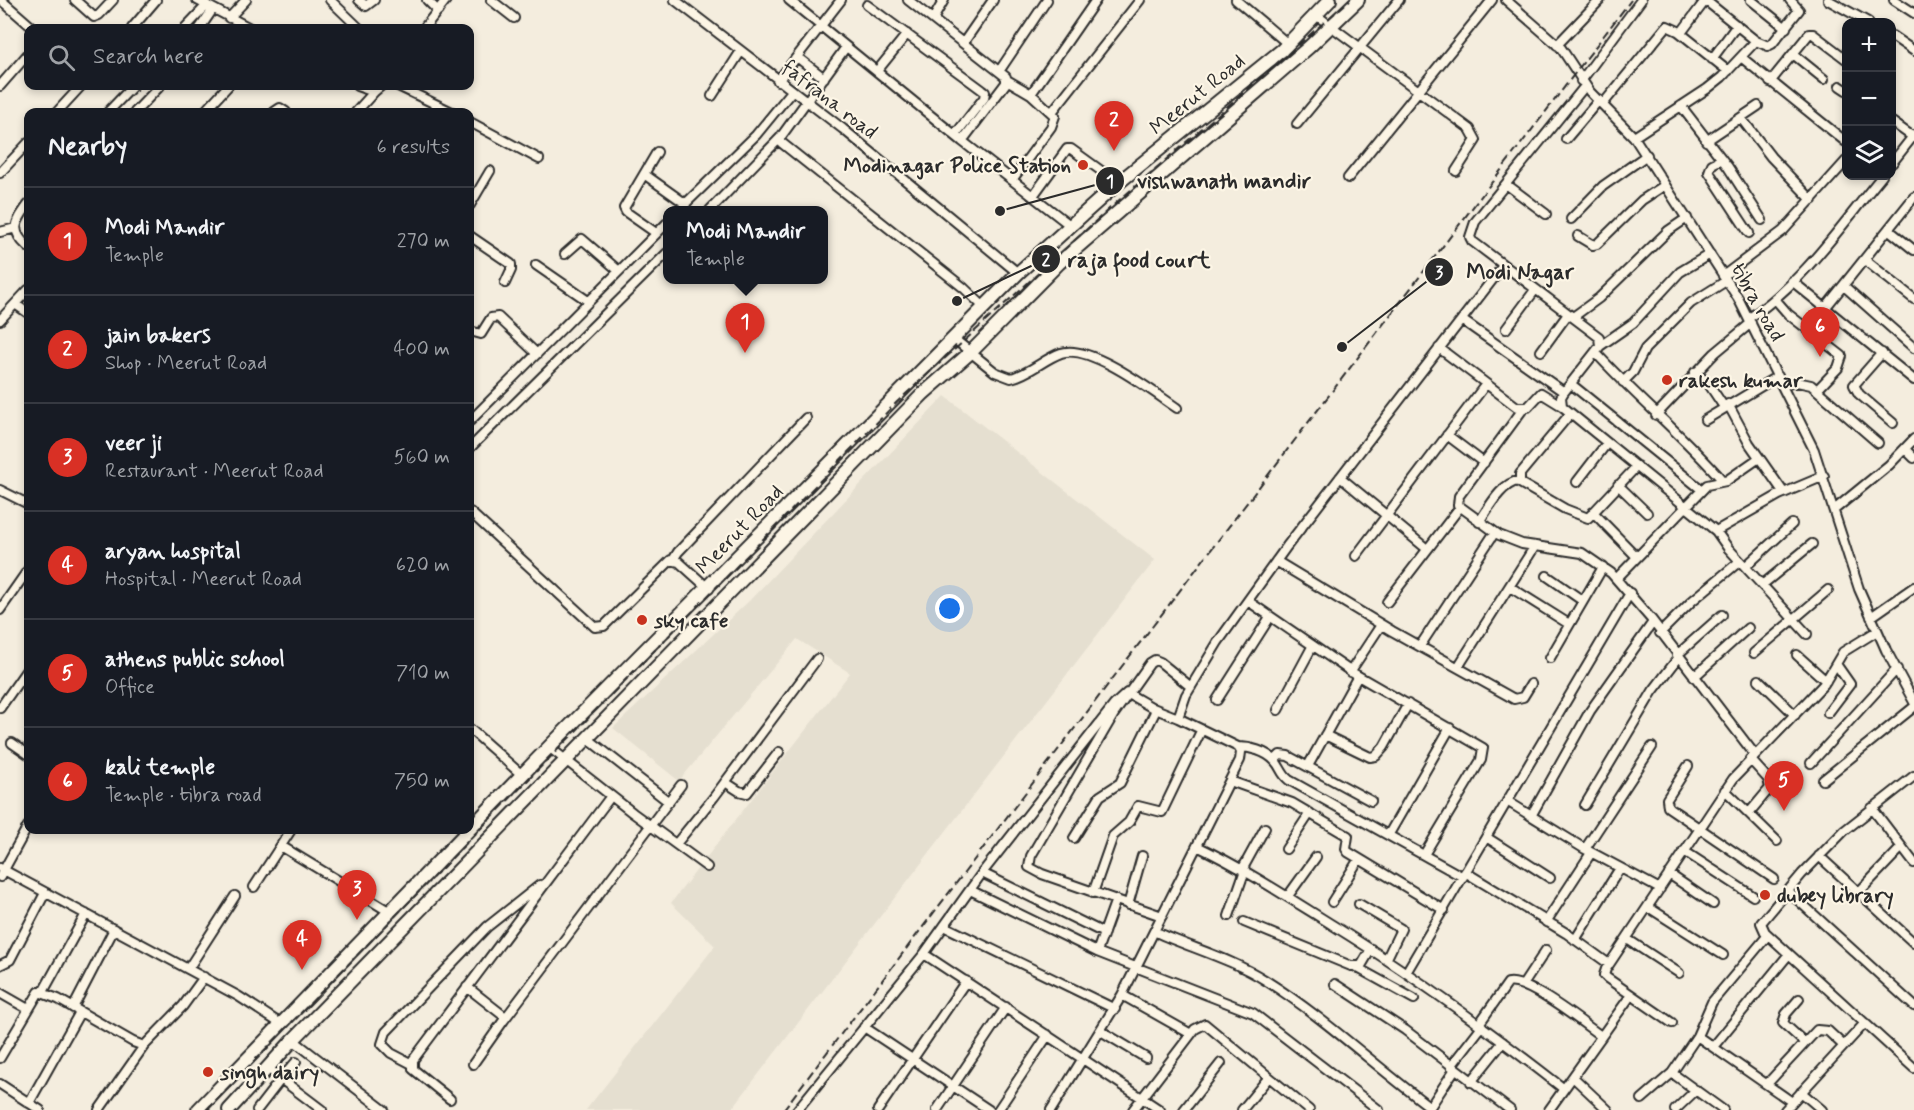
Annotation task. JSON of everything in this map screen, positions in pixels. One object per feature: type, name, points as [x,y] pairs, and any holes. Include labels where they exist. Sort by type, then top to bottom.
[{"type":"highway","name":"Meerut Road","points":[[474,825],[1018,273],[1118,183],[1288,44],[1330,0]]},
{"type":"highway","name":"Meerut Road","points":[[229,1110],[293,1040],[931,387],[971,352],[1059,263],[1358,0]]},
{"type":"highway","points":[[916,374],[931,387]]},
{"type":"highway","name":"Meerut Road","points":[[198,1110],[465,834]]},
{"type":"street","points":[[75,0],[96,16],[113,0]]},
{"type":"street","points":[[135,24],[156,0]]},
{"type":"street","points":[[197,0],[242,24]]},
{"type":"street","points":[[229,18],[246,0]]},
{"type":"street","points":[[330,0],[355,24]]},
{"type":"street","points":[[359,0],[366,6],[374,0]]},
{"type":"street","points":[[427,0],[438,11]]},
{"type":"street","points":[[427,24],[446,0]]},
{"type":"street","points":[[491,0],[514,18]]},
{"type":"street","name":"fafrana road","points":[[675,0],[843,129],[1018,273]]},
{"type":"street","points":[[789,0],[962,141],[1071,226]]},
{"type":"street","points":[[778,81],[841,0]]},
{"type":"street","points":[[908,0],[1000,70],[1007,80],[1032,94],[1052,112],[1054,122],[1012,180]]},
{"type":"street","points":[[933,20],[944,0]]},
{"type":"street","points":[[964,42],[993,0]]},
{"type":"street","points":[[1000,70],[1047,0]]},
{"type":"street","points":[[1032,94],[1096,0]]},
{"type":"street","points":[[1052,112],[1140,0]]},
{"type":"street","points":[[1236,0],[1288,44]]},
{"type":"street","points":[[1297,124],[1399,0]]},
{"type":"street","points":[[1348,178],[1421,91],[1492,0]]},
{"type":"street","name":"tibra road","points":[[1506,0],[1557,45],[1583,83],[1634,136],[1750,320],[1783,385],[1824,476],[1850,566],[1877,631],[1914,702]]},
{"type":"street","points":[[1557,45],[1600,0]]},
{"type":"street","points":[[1641,0],[1583,83],[1475,222],[1470,237],[1503,266],[1599,337],[1598,349],[1623,382],[1703,458],[1723,481]]},
{"type":"street","points":[[1681,33],[1705,0],[1756,41],[1768,46],[1786,28],[1799,10],[1790,0]]},
{"type":"street","points":[[1751,0],[1786,28]]},
{"type":"street","points":[[1828,0],[1861,18]]},
{"type":"street","points":[[1894,0],[1914,13]]},
{"type":"street","points":[[0,13],[4,3],[28,24]]},
{"type":"street","points":[[867,5],[985,92],[984,99],[955,135]]},
{"type":"street","points":[[190,24],[210,7]]},
{"type":"street","points":[[202,24],[210,7]]},
{"type":"street","points":[[1316,15],[1421,91],[1475,135],[1474,147],[1456,171]]},
{"type":"street","points":[[1712,59],[1737,25]]},
{"type":"street","points":[[1566,139],[1664,29],[1672,27],[1728,71]]},
{"type":"street","points":[[877,71],[907,34]]},
{"type":"street","points":[[1770,82],[1806,37],[1813,34],[1842,56]]},
{"type":"street","points":[[1896,39],[1914,51]]},
{"type":"street","points":[[1634,136],[1681,106],[1728,71],[1756,41]]},
{"type":"street","points":[[714,206],[778,140],[846,47]]},
{"type":"street","points":[[712,96],[741,51]]},
{"type":"street","points":[[1793,54],[1824,79]]},
{"type":"street","points":[[797,57],[824,78]]},
{"type":"street","points":[[1741,57],[1842,139]]},
{"type":"street","points":[[0,86],[24,59]]},
{"type":"street","points":[[962,141],[1007,80]]},
{"type":"street","points":[[61,108],[77,90]]},
{"type":"street","points":[[112,108],[129,90]]},
{"type":"street","points":[[139,108],[156,90]]},
{"type":"street","points":[[208,108],[224,90]]},
{"type":"street","points":[[368,90],[374,92]]},
{"type":"street","points":[[360,108],[376,90]]},
{"type":"street","points":[[406,90],[444,108]]},
{"type":"street","points":[[683,206],[756,135],[792,91]]},
{"type":"street","points":[[1681,106],[1722,159],[1762,220]]},
{"type":"street","points":[[1706,141],[1758,106]]},
{"type":"street","points":[[1741,118],[1771,157],[1812,200]]},
{"type":"street","points":[[474,124],[539,159]]},
{"type":"street","points":[[1896,125],[1913,136],[1896,159]]},
{"type":"street","points":[[778,140],[964,288],[985,308]]},
{"type":"street","points":[[0,173],[24,147]]},
{"type":"street","points":[[1034,196],[1067,149],[1071,149],[1118,183]]},
{"type":"street","points":[[656,233],[624,209],[657,152]]},
{"type":"street","points":[[1571,219],[1603,186],[1647,155]]},
{"type":"street","points":[[1722,159],[1712,164],[1709,172],[1749,233]]},
{"type":"street","points":[[1623,382],[1634,372],[1645,349],[1691,303],[1768,244],[1812,200],[1842,166]]},
{"type":"street","points":[[474,198],[490,171]]},
{"type":"street","points":[[644,174],[681,206]]},
{"type":"street","points":[[1656,415],[1695,372],[1775,299],[1807,265],[1879,180]]},
{"type":"street","points":[[1506,184],[1546,214]]},
{"type":"street","points":[[1578,236],[1593,245],[1597,244],[1642,200],[1665,185]]},
{"type":"street","points":[[1826,307],[1913,200]]},
{"type":"street","points":[[24,213],[16,228],[17,236],[24,243]]},
{"type":"street","points":[[1541,351],[1571,315],[1599,298],[1668,231],[1687,218]]},
{"type":"street","points":[[474,417],[663,227]]},
{"type":"street","points":[[0,232],[16,228]]},
{"type":"street","points":[[1889,230],[1914,250]]},
{"type":"street","points":[[474,239],[511,264],[505,283]]},
{"type":"street","points":[[565,254],[582,239],[619,271]]},
{"type":"street","points":[[1562,406],[1561,397],[1564,392],[1598,349],[1633,323],[1680,272],[1710,254]]},
{"type":"street","points":[[474,444],[663,257]]},
{"type":"street","points":[[1865,260],[1914,299]]},
{"type":"street","points":[[536,265],[588,301]]},
{"type":"street","points":[[1178,718],[1203,663],[1276,561],[1503,266]]},
{"type":"street","points":[[1792,280],[1914,380]]},
{"type":"street","points":[[1844,286],[1914,348]]},
{"type":"street","points":[[1506,329],[1535,290]]},
{"type":"street","points":[[0,320],[24,294]]},
{"type":"street","points":[[1775,299],[1788,314],[1842,356],[1838,368],[1818,390]]},
{"type":"street","points":[[15,304],[24,310]]},
{"type":"street","points":[[474,332],[481,334],[491,318],[498,317],[537,354]]},
{"type":"street","points":[[1462,320],[1564,392]]},
{"type":"street","points":[[953,339],[995,372],[1011,378],[1060,353],[1080,352],[1127,375],[1177,408]]},
{"type":"street","points":[[1439,348],[1523,409]]},
{"type":"street","points":[[1882,353],[1854,385],[1859,394],[1893,423]]},
{"type":"street","points":[[1695,372],[1726,406],[1784,493]]},
{"type":"street","points":[[1705,420],[1778,376]]},
{"type":"street","points":[[1783,385],[1805,382],[1818,390],[1878,443]]},
{"type":"street","points":[[1356,556],[1486,384]]},
{"type":"street","points":[[1571,384],[1702,490]]},
{"type":"street","points":[[1749,813],[1770,788],[1768,779],[1653,622],[1617,578],[1582,553],[1535,546],[1495,532],[1460,507],[1457,501],[1523,409],[1528,407],[1541,393],[1562,406],[1716,531],[1743,564],[1808,634]]},
{"type":"street","points":[[1519,482],[1521,474],[1570,414]]},
{"type":"street","points":[[474,516],[587,622],[599,628],[604,626],[662,567],[673,560],[806,417]]},
{"type":"street","points":[[1447,435],[1484,463]]},
{"type":"street","points":[[1834,510],[1914,439]]},
{"type":"street","points":[[1577,482],[1607,443]]},
{"type":"street","points":[[1905,449],[1914,458]]},
{"type":"street","points":[[1617,578],[1702,490],[1711,483],[1723,481],[1759,458]]},
{"type":"street","points":[[1479,522],[1505,488],[1511,483],[1519,482],[1583,518],[1588,518],[1637,466]]},
{"type":"street","points":[[1716,531],[1784,493],[1824,476]]},
{"type":"street","points":[[1340,477],[1426,549]]},
{"type":"street","points":[[1618,485],[1647,513]]},
{"type":"street","points":[[0,490],[24,502]]},
{"type":"street","points":[[1387,602],[1460,507]]},
{"type":"street","points":[[1593,512],[1637,557]]},
{"type":"street","points":[[1660,633],[1692,601],[1792,524]]},
{"type":"street","points":[[1420,646],[1495,532]]},
{"type":"street","points":[[1762,585],[1812,544]]},
{"type":"street","points":[[1458,667],[1535,546]]},
{"type":"street","points":[[673,560],[679,562],[709,589]]},
{"type":"street","points":[[1276,561],[1382,625],[1514,699],[1523,697],[1531,684]]},
{"type":"street","points":[[1550,658],[1603,567]]},
{"type":"street","points":[[0,610],[24,576]]},
{"type":"street","points":[[1547,576],[1583,601]]},
{"type":"street","points":[[1510,587],[1569,624]]},
{"type":"street","points":[[1872,617],[1914,587]]},
{"type":"street","points":[[1754,653],[1828,590]]},
{"type":"street","points":[[1407,971],[1630,592]]},
{"type":"street","points":[[1248,601],[1350,672],[1450,728],[1478,745],[1483,752],[1425,854]]},
{"type":"street","points":[[1585,805],[1653,692],[1678,656],[1722,615]]},
{"type":"street","points":[[1217,700],[1270,617]]},
{"type":"street","points":[[1531,816],[1590,711],[1653,622]]},
{"type":"street","points":[[1350,672],[1382,625]]},
{"type":"street","points":[[1694,677],[1748,628]]},
{"type":"street","points":[[1672,1023],[1607,978],[1604,975],[1609,964],[1725,790],[1753,757],[1826,681],[1843,652],[1877,631]]},
{"type":"street","points":[[1278,710],[1312,647]]},
{"type":"street","points":[[1797,655],[1826,681]]},
{"type":"street","points":[[676,844],[817,659]]},
{"type":"street","points":[[797,1110],[924,954],[982,873],[1038,805],[1114,705],[1155,660],[1191,687]]},
{"type":"street","points":[[1828,713],[1849,687],[1836,664]]},
{"type":"street","points":[[1811,763],[1898,669]]},
{"type":"street","points":[[0,708],[24,674]]},
{"type":"street","points":[[1308,766],[1358,676]]},
{"type":"street","points":[[1759,680],[1795,715]]},
{"type":"street","points":[[0,692],[8,696]]},
{"type":"street","points":[[1127,693],[1156,710],[1178,718],[1201,731],[1238,747],[1255,750],[1275,760],[1282,774],[1289,780],[1464,874],[1546,922],[1609,964]]},
{"type":"street","points":[[1127,693],[1030,861],[1032,870],[1115,902],[1162,916]]},
{"type":"street","points":[[1325,735],[1371,757],[1376,756],[1384,747],[1408,704]]},
{"type":"street","points":[[1823,780],[1914,707]]},
{"type":"street","points":[[1074,838],[1100,796],[1120,783],[1156,710]]},
{"type":"street","points":[[1389,834],[1450,728]]},
{"type":"street","points":[[1093,893],[1116,832],[1129,822],[1138,806],[1159,813],[1164,809],[1201,731]]},
{"type":"street","points":[[474,733],[522,775]]},
{"type":"street","points":[[587,738],[669,802]]},
{"type":"street","points":[[12,743],[24,751]]},
{"type":"street","points":[[549,747],[650,826],[707,867]]},
{"type":"street","points":[[1051,1110],[1115,1009],[1156,932],[1240,759],[1241,752],[1238,747]]},
{"type":"street","points":[[1546,922],[1652,747]]},
{"type":"street","points":[[725,782],[747,793],[779,752]]},
{"type":"street","points":[[1275,760],[1283,754],[1371,801]]},
{"type":"street","points":[[1688,766],[1666,804],[1774,879]]},
{"type":"street","points":[[1914,776],[1872,808],[1819,856],[1761,923],[1768,935],[1914,1068]]},
{"type":"street","points":[[1230,781],[1245,788],[1275,796],[1345,832],[1348,836],[1346,849],[1444,910]]},
{"type":"street","points":[[473,1064],[681,785]]},
{"type":"street","points":[[1725,790],[1777,841]]},
{"type":"street","points":[[412,1064],[611,796]]},
{"type":"street","points":[[1507,801],[1588,851],[1660,889]]},
{"type":"street","points":[[1872,808],[1914,863]]},
{"type":"street","points":[[1286,849],[1310,813]]},
{"type":"street","points":[[1229,916],[1244,869],[1265,828]]},
{"type":"street","points":[[24,833],[1,872],[204,977],[281,1024]]},
{"type":"street","points":[[254,887],[288,834]]},
{"type":"street","points":[[1486,837],[1550,878]]},
{"type":"street","points":[[281,846],[390,912]]},
{"type":"street","points":[[1197,846],[1244,869],[1407,971],[1564,1089]]},
{"type":"street","points":[[1859,892],[1902,847]]},
{"type":"street","points":[[1684,851],[1753,896]]},
{"type":"street","points":[[1128,905],[1142,856]]},
{"type":"street","points":[[1819,856],[1914,943]]},
{"type":"street","points":[[1288,896],[1316,857]]},
{"type":"street","points":[[1332,902],[1359,859]]},
{"type":"street","points":[[1575,940],[1620,867]]},
{"type":"street","points":[[982,873],[1104,933]]},
{"type":"street","points":[[1669,874],[1713,904]]},
{"type":"street","points":[[450,1099],[413,1069],[412,1064],[385,1049],[382,1044],[386,1032],[487,927],[546,881]]},
{"type":"street","points":[[970,890],[1097,952],[1253,1013],[1379,1110]]},
{"type":"street","points":[[1788,891],[1914,1006]]},
{"type":"street","points":[[0,965],[10,960],[45,893]]},
{"type":"street","points":[[188,969],[235,896]]},
{"type":"street","points":[[1097,952],[1115,902]]},
{"type":"street","points":[[1359,904],[1401,929],[1387,958]]},
{"type":"street","points":[[1648,907],[1723,955]]},
{"type":"street","points":[[0,1058],[36,995],[43,992],[86,914]]},
{"type":"street","points":[[1244,922],[1282,935],[1338,963],[1356,967],[1414,999]]},
{"type":"street","points":[[944,926],[1115,1009]]},
{"type":"street","points":[[72,1008],[114,929]]},
{"type":"street","points":[[1156,932],[1246,969],[1265,980],[1320,1020],[1429,1109],[1508,983],[1523,985],[1601,1036]]},
{"type":"street","points":[[1642,1099],[1672,1073],[1697,1036],[1712,1002],[1768,935]]},
{"type":"street","points":[[1627,939],[1679,973]]},
{"type":"street","points":[[1356,967],[1361,966],[1371,949]]},
{"type":"street","points":[[1523,985],[1546,950]]},
{"type":"street","points":[[924,954],[1160,1110]]},
{"type":"street","points":[[1713,1047],[1789,954]]},
{"type":"street","points":[[99,1110],[144,1046],[189,999],[204,977]]},
{"type":"street","points":[[878,1110],[966,981]]},
{"type":"street","points":[[1335,984],[1405,1030],[1510,1110]]},
{"type":"street","points":[[467,987],[501,1012],[504,1020]]},
{"type":"street","points":[[43,992],[144,1046]]},
{"type":"street","points":[[0,993],[28,1009]]},
{"type":"street","points":[[1122,995],[1191,1034]]},
{"type":"street","points":[[1549,1110],[1631,995]]},
{"type":"street","points":[[1799,999],[1786,1014],[1784,1023],[1804,1042]]},
{"type":"street","points":[[937,1110],[1006,1007]]},
{"type":"street","points":[[29,1103],[80,1012]]},
{"type":"street","points":[[1785,1110],[1864,1023]]},
{"type":"street","points":[[1133,1110],[1191,1034],[1200,1025],[1205,1024],[1309,1110]]},
{"type":"street","points":[[864,1027],[989,1110]]},
{"type":"street","points":[[1767,1084],[1817,1030],[1823,1029],[1844,1046]]},
{"type":"street","points":[[1101,1031],[1146,1058]]},
{"type":"street","points":[[998,1110],[1048,1035]]},
{"type":"street","points":[[1697,1036],[1792,1102]]},
{"type":"street","points":[[293,1040],[384,1110]]},
{"type":"street","points":[[1471,1082],[1503,1042]]},
{"type":"street","points":[[257,1110],[296,1062]]},
{"type":"street","points":[[1184,1110],[1221,1063]]},
{"type":"street","points":[[268,1068],[322,1110]]},
{"type":"street","points":[[1672,1073],[1724,1110]]},
{"type":"street","points":[[1246,1109],[1269,1077]]},
{"type":"street","points":[[1573,1077],[1608,1110]]},
{"type":"street","points":[[0,1084],[40,1110]]},
{"type":"street","points":[[1676,1110],[1696,1090]]},
{"type":"street","points":[[1801,1092],[1822,1110]]},
{"type":"shaded area","points":[[945,396],[1155,560],[731,1110],[586,1110],[715,946],[671,903],[850,673],[797,639],[679,781],[613,728],[749,601]]},
{"type":"railway","points":[[206,1110],[897,402],[1109,209],[1350,0]]},
{"type":"railway","points":[[783,1110],[1631,0]]},
{"type":"place","name":"jain bakers","points":[[1114,151]]},
{"type":"place","name":"Modinagar Police Station","points":[[1083,165]]},
{"type":"place","name":"vishwanath mandir","points":[[1000,211]]},
{"type":"place","name":"raja food court","points":[[957,301]]},
{"type":"place","name":"Modi Nagar","points":[[1342,347]]},
{"type":"place","name":"Modi Mandir","points":[[745,353]]},
{"type":"place","name":"kali temple","points":[[1820,357]]},
{"type":"place","name":"rakesh kumar","points":[[1667,380]]},
{"type":"place","name":"sky cafe","points":[[642,620]]},
{"type":"place","name":"athens public school","points":[[1784,811]]},
{"type":"place","name":"dubey library","points":[[1765,895]]},
{"type":"place","name":"veer ji","points":[[357,920]]},
{"type":"place","name":"aryan hospital","points":[[302,970]]},
{"type":"place","name":"singh dairy","points":[[208,1072]]}]
